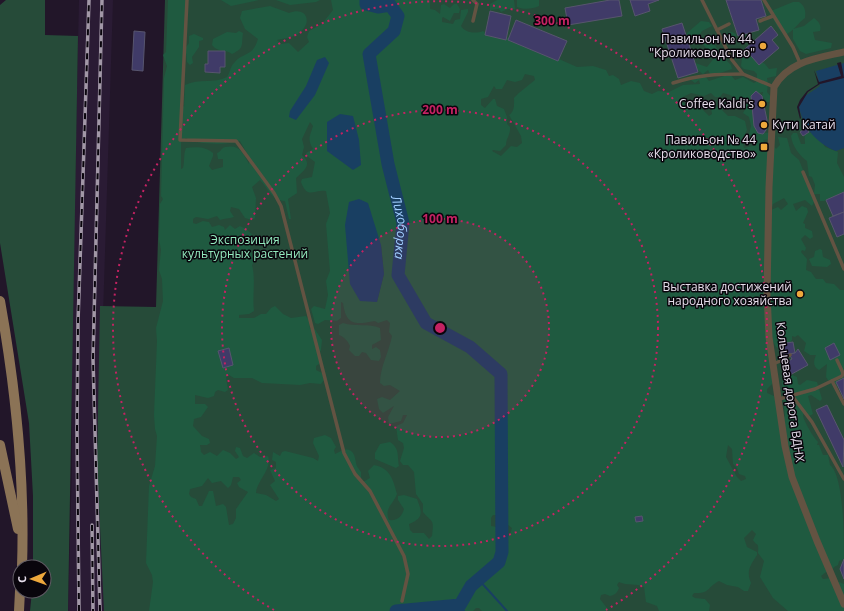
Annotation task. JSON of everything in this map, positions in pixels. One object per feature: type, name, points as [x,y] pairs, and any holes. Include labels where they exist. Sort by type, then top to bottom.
[{"type":"main road","points":[[0,301],[17,409],[21,454],[23,503],[22,559]]},
{"type":"main road","points":[[0,445],[17,522],[21,559]]},
{"type":"main road","points":[[18,611],[19,599]]},
{"type":"street","points":[[774,87],[781,76],[800,63],[844,52]]},
{"type":"street","name":"Кольцевая дорога ВДНХ","points":[[774,87],[769,187],[767,294],[769,337],[787,457],[792,477],[844,604]]},
{"type":"lane","points":[[187,0],[180,140],[236,141],[274,193],[280,206],[344,453],[354,474],[370,491],[404,556],[408,574],[402,601]]},
{"type":"lane","points":[[473,21],[477,4],[474,0]]},
{"type":"lane","points":[[702,0],[732,60],[743,74]]},
{"type":"lane","points":[[764,0],[793,47],[800,63]]},
{"type":"lane","points":[[760,21],[773,16]]},
{"type":"lane","points":[[716,30],[729,24]]},
{"type":"lane","points":[[673,83],[699,75],[743,74],[774,87]]},
{"type":"lane","points":[[803,172],[842,259],[844,269]]},
{"type":"lane","points":[[773,364],[790,356]]},
{"type":"lane","points":[[779,399],[793,397],[842,376],[843,373],[837,360]]},
{"type":"lane","points":[[832,381],[844,404]]},
{"type":"lane","points":[[793,397],[812,422],[844,479]]},
{"type":"shaded area","points":[[79,0],[113,0],[101,379],[107,611],[68,611],[72,467],[72,314]]},
{"type":"green space","points":[[6,0],[45,0],[45,35],[78,36],[68,611],[30,611],[31,599],[52,599],[52,559],[33,559],[33,496],[29,423],[0,243],[0,5]]},
{"type":"green space","name":"Экспозиция культурных растений","points":[[165,0],[844,0],[844,611],[104,611],[97,463],[100,306],[156,307]]},
{"type":"green space","name":"Экспозиция культурных растений","points":[[168,0],[186,0],[186,47],[189,43],[189,36],[194,34],[203,38],[203,40],[199,41],[199,47],[192,57],[193,63],[190,65],[187,62],[186,53],[182,104],[184,107],[185,85],[227,77],[234,63],[250,52],[256,45],[258,39],[245,29],[240,18],[242,11],[270,6],[289,13],[295,11],[304,14],[307,20],[306,25],[299,33],[288,38],[277,40],[281,44],[289,43],[298,52],[309,42],[307,37],[309,31],[322,24],[333,10],[331,0],[430,0],[430,9],[435,10],[440,14],[441,5],[444,4],[450,8],[454,4],[457,4],[460,9],[459,13],[454,13],[450,21],[443,17],[442,22],[453,24],[455,20],[460,19],[461,10],[468,9],[461,26],[465,30],[474,33],[483,31],[490,37],[493,35],[504,40],[509,37],[577,67],[593,66],[606,70],[609,76],[613,75],[619,79],[621,85],[631,81],[640,83],[644,91],[652,94],[658,91],[669,92],[683,85],[700,84],[699,80],[695,83],[691,80],[705,76],[709,81],[730,74],[735,80],[743,77],[754,83],[757,81],[757,74],[754,71],[744,69],[741,66],[742,58],[749,54],[765,64],[769,69],[777,68],[776,76],[767,78],[767,92],[771,97],[769,102],[767,102],[762,96],[763,92],[758,93],[756,96],[763,133],[774,132],[775,139],[763,140],[766,145],[773,145],[776,149],[780,145],[778,137],[787,138],[791,153],[799,160],[815,200],[812,206],[805,200],[793,204],[796,211],[802,206],[807,208],[808,212],[803,223],[805,224],[805,228],[812,231],[813,237],[810,239],[805,235],[801,239],[806,248],[805,251],[802,250],[801,252],[807,259],[806,270],[811,272],[816,279],[823,279],[826,283],[834,284],[840,290],[844,290],[844,380],[837,387],[831,380],[828,380],[826,377],[827,364],[819,370],[815,367],[814,363],[816,355],[810,355],[804,351],[806,343],[798,335],[795,337],[792,336],[792,340],[784,351],[776,347],[772,340],[771,356],[777,363],[772,372],[773,383],[767,389],[767,393],[774,396],[783,418],[785,416],[782,383],[784,374],[787,373],[797,377],[798,384],[800,385],[807,380],[817,382],[822,399],[820,401],[811,395],[808,396],[813,414],[809,416],[804,412],[803,416],[809,430],[818,442],[817,445],[819,445],[823,455],[828,455],[830,465],[835,471],[841,494],[844,537],[844,559],[839,561],[838,565],[834,567],[830,574],[826,572],[821,576],[823,579],[831,578],[835,583],[839,582],[844,584],[844,611],[788,611],[773,598],[760,577],[764,561],[758,553],[758,545],[753,540],[756,534],[752,530],[744,538],[747,547],[757,552],[749,572],[751,583],[748,591],[744,591],[738,587],[727,585],[719,581],[706,591],[694,593],[692,596],[695,598],[705,599],[710,605],[709,611],[659,611],[657,606],[646,602],[644,587],[619,582],[617,585],[619,588],[615,594],[610,596],[605,594],[601,595],[600,599],[607,608],[607,611],[482,611],[479,608],[476,608],[473,611],[149,611],[153,582],[152,575],[146,563],[149,486],[155,466],[157,436],[154,415],[157,341],[156,328],[163,301],[162,279],[159,270],[161,250],[159,239],[160,204],[163,199],[161,196],[164,78],[167,66],[163,55],[166,52]],"holes":[[[525,74],[534,76],[535,80],[514,98],[513,109],[509,115],[521,136],[522,143],[517,147],[511,146],[501,156],[492,151],[500,151],[506,145],[510,129],[507,124],[507,117],[504,109],[497,106],[495,99],[493,99],[485,108],[481,105],[481,99],[488,97],[494,86],[496,89],[502,89],[507,80],[515,82],[522,80]],[[691,93],[704,96],[711,93],[715,97],[720,97],[723,93],[730,95],[745,105],[746,108],[743,113],[749,117],[751,126],[749,134],[757,141],[756,145],[744,148],[742,140],[747,130],[745,121],[735,116],[728,116],[719,107],[711,107],[712,114],[709,116],[703,110],[683,103],[681,98]],[[310,122],[313,126],[310,135],[311,146],[313,149],[306,153],[307,156],[315,162],[312,177],[302,179],[301,182],[306,191],[326,191],[330,213],[326,224],[330,271],[326,281],[328,295],[325,309],[314,306],[311,309],[315,323],[318,324],[325,320],[337,321],[341,318],[341,302],[343,303],[346,316],[352,322],[362,323],[375,321],[378,323],[387,320],[390,323],[389,332],[392,336],[381,371],[380,383],[384,386],[390,385],[400,391],[390,400],[382,397],[377,399],[379,409],[383,413],[394,406],[388,417],[389,424],[401,421],[403,415],[407,415],[403,423],[396,426],[398,440],[403,443],[404,448],[400,461],[403,465],[408,465],[414,472],[416,494],[423,504],[423,512],[433,524],[432,536],[429,539],[424,533],[413,533],[410,530],[409,524],[414,522],[419,517],[421,511],[417,499],[404,495],[398,496],[398,500],[404,509],[403,512],[397,519],[389,520],[388,509],[397,494],[390,475],[384,469],[374,465],[368,471],[370,478],[363,482],[361,479],[361,472],[356,465],[355,457],[352,452],[350,450],[345,450],[335,454],[334,450],[336,447],[331,438],[325,435],[314,438],[313,443],[319,456],[318,461],[313,458],[285,451],[282,452],[280,456],[273,452],[272,460],[276,462],[276,468],[270,470],[275,481],[270,485],[279,499],[276,501],[266,495],[256,493],[268,465],[268,456],[260,457],[254,453],[247,458],[243,456],[240,448],[236,447],[235,451],[239,457],[236,459],[230,453],[223,450],[217,456],[210,452],[204,455],[201,452],[200,445],[207,445],[210,443],[209,439],[202,436],[193,426],[194,419],[201,417],[208,407],[205,404],[195,404],[195,395],[208,398],[214,396],[215,392],[218,390],[225,392],[228,390],[226,377],[229,375],[234,378],[252,378],[262,383],[300,385],[310,383],[321,384],[324,380],[322,373],[316,370],[316,366],[319,364],[319,353],[321,350],[322,340],[314,328],[310,329],[309,320],[306,316],[291,318],[283,314],[275,306],[266,314],[261,314],[254,318],[239,318],[239,315],[249,314],[254,311],[254,276],[252,265],[254,262],[250,247],[252,244],[251,239],[253,235],[240,226],[235,229],[230,225],[225,230],[224,227],[219,225],[212,227],[209,222],[203,221],[196,224],[193,223],[193,219],[196,217],[208,219],[217,216],[220,220],[234,217],[230,211],[231,207],[239,209],[245,218],[252,220],[255,218],[256,198],[252,187],[260,180],[276,199],[285,201],[289,219],[291,219],[288,199],[297,193],[296,178],[307,165],[307,162],[302,155],[304,147],[302,139]],[[186,138],[197,142],[212,144],[240,141],[249,157],[249,164],[243,153],[238,148],[230,146],[225,147],[217,153],[218,159],[223,159],[223,167],[212,170],[209,166],[213,153],[203,148],[186,148],[183,168],[181,169],[181,142]],[[784,198],[788,204],[781,210],[778,207],[771,210],[773,204]],[[381,245],[384,274],[377,302]],[[728,445],[732,449],[733,464],[737,468],[739,474],[745,476],[746,479],[741,481],[737,477],[726,457]],[[233,477],[239,477],[241,480],[237,483],[239,487],[248,492],[236,509],[236,518],[233,524],[229,525],[226,507],[223,504],[216,506],[213,491],[209,491],[202,506],[199,506],[196,499],[191,497],[189,494],[190,489],[202,486],[208,478],[212,483],[221,481],[228,488],[231,485]],[[505,512],[508,525],[512,528],[510,534],[505,540],[500,541],[497,527],[491,526],[491,518],[493,515],[501,515]]]},
{"type":"green space","points":[[221,0],[259,0],[231,6]]},
{"type":"green space","points":[[276,0],[320,0],[316,2],[290,5]]},
{"type":"green space","points":[[497,0],[514,0],[515,9],[508,9],[501,12],[499,9],[490,10],[490,4]]},
{"type":"green space","points":[[517,0],[539,0],[539,6],[522,9],[517,7]]},
{"type":"green space","points":[[793,2],[799,2],[803,5],[805,18],[791,32],[785,35],[776,24],[771,11]]},
{"type":"green space","points":[[814,18],[820,25],[820,31],[813,32],[815,40],[832,43],[831,48],[806,54],[800,51],[793,39],[793,29],[804,26]]},
{"type":"green space","points":[[701,21],[709,22],[712,26],[702,31],[699,36],[688,38],[687,33]]},
{"type":"green space","points":[[239,31],[243,33],[242,43],[241,48],[236,52],[232,54],[219,50],[212,45],[213,39],[227,32],[236,33]]},
{"type":"green space","points":[[732,32],[736,34],[735,41],[727,43],[723,34]]},
{"type":"green space","points":[[705,41],[713,42],[720,54],[731,65],[732,69],[717,74],[710,74],[708,70],[703,74],[696,69],[693,64],[695,63],[707,67],[715,57],[715,53],[711,52],[706,55],[703,54],[702,52],[706,48],[703,44]]},
{"type":"green space","points":[[808,125],[810,133],[816,133],[825,147],[838,152],[837,163],[844,177],[844,192],[824,201],[820,201],[820,194],[814,194],[815,185],[812,177],[809,176],[807,161],[797,150],[791,136],[793,133],[797,133],[801,144],[805,144],[804,126]]},
{"type":"green space","points":[[820,249],[822,250],[823,257],[830,260],[831,264],[827,267],[812,266],[809,259],[814,257],[815,251]]},
{"type":"green space","points":[[343,323],[380,328],[381,340],[372,345],[372,349],[376,347],[380,350],[381,357],[379,361],[371,360],[366,353],[362,352],[359,356],[355,356],[349,350],[350,346],[348,342],[339,335],[339,325]]},
{"type":"green space","points":[[390,442],[398,452],[399,466],[396,468],[375,459],[375,453],[380,444]]},
{"type":"water","points":[[325,57],[329,63],[315,95],[296,120],[289,117],[290,111],[306,86],[317,60]]},
{"type":"water","points":[[844,63],[844,148],[836,151],[822,144],[812,134],[807,128],[799,107],[805,96],[820,86],[816,71]]},
{"type":"water","points":[[340,114],[353,116],[359,140],[361,165],[353,170],[327,151],[327,122]]},
{"type":"water","points":[[359,199],[368,203],[381,245],[384,274],[377,302],[360,301],[350,284],[345,225],[349,202]]},
{"type":"pier","points":[[841,62],[844,78],[820,84],[808,92],[799,107],[800,119],[797,107],[800,100],[807,91],[818,84],[814,70],[819,82],[841,76],[837,63]]},
{"type":"building","points":[[610,0],[619,0],[622,16],[568,25],[565,8]]},
{"type":"building","points":[[630,0],[659,0],[648,4],[650,11],[635,16]]},
{"type":"building","points":[[726,0],[761,0],[766,16],[756,19],[759,30],[738,36]]},
{"type":"building","points":[[490,11],[511,16],[506,40],[485,35]]},
{"type":"building","points":[[516,20],[567,41],[558,61],[508,40]]},
{"type":"building","points":[[682,23],[698,72],[678,78],[662,29]]},
{"type":"building","name":"Павильон № 44. \"Кролиководство\"","points":[[771,26],[778,35],[772,40],[779,48],[759,65],[745,49]]},
{"type":"building","points":[[134,31],[145,32],[143,71],[132,70]]},
{"type":"building","points":[[208,51],[225,51],[225,67],[220,67],[220,73],[205,72],[205,64],[208,64]]},
{"type":"building","points":[[756,91],[762,96],[767,120],[766,130],[763,134],[758,133],[754,126],[751,96]]},
{"type":"building","points":[[806,128],[809,132],[803,136],[800,132]]},
{"type":"building","points":[[844,192],[844,212],[833,216],[826,200]]},
{"type":"building","points":[[844,212],[844,234],[837,237],[829,218]]},
{"type":"building","points":[[793,342],[795,353],[784,355],[783,351],[780,352],[779,344]]},
{"type":"building","points":[[834,343],[840,355],[830,360],[825,348]]},
{"type":"building","points":[[229,348],[233,365],[223,368],[218,351]]},
{"type":"building","points":[[798,349],[808,365],[790,375],[785,363],[792,359],[789,354],[795,353]]},
{"type":"building","points":[[844,378],[844,399],[836,382]]},
{"type":"building","points":[[827,405],[844,440],[843,467],[816,410]]},
{"type":"building","points":[[642,516],[643,521],[636,522],[635,517]]},
{"type":"building","points":[[844,559],[844,579],[840,569]]},
{"type":"waterway","name":"Лихоборка","points":[[366,0],[366,4],[378,7],[390,5],[398,16],[394,31],[369,54],[388,164],[403,223],[398,275],[426,323],[470,347],[501,374],[502,552],[499,562],[471,586],[460,605],[396,611]]},
{"type":"waterway","points":[[479,580],[507,611]]},
{"type":"waterway","name":"Лихоборка","points":[[460,605],[464,611]]},
{"type":"railway","points":[[79,611],[77,431],[78,322],[89,0]]},
{"type":"railway","points":[[100,611],[93,359],[102,0]]},
{"type":"railway","points":[[92,525],[93,611]]},
{"type":"place","name":"Павильон № 44. \"Кролиководство\"","points":[[763,46]]},
{"type":"place","name":"Coffee Kaldi's","points":[[762,104]]},
{"type":"place","name":"Кути Катай","points":[[764,125]]},
{"type":"place","name":"Павильон № 44 «Кролиководство»","points":[[764,147]]},
{"type":"place","name":"Выставка достижений народного хозяйства","points":[[800,294]]}]
